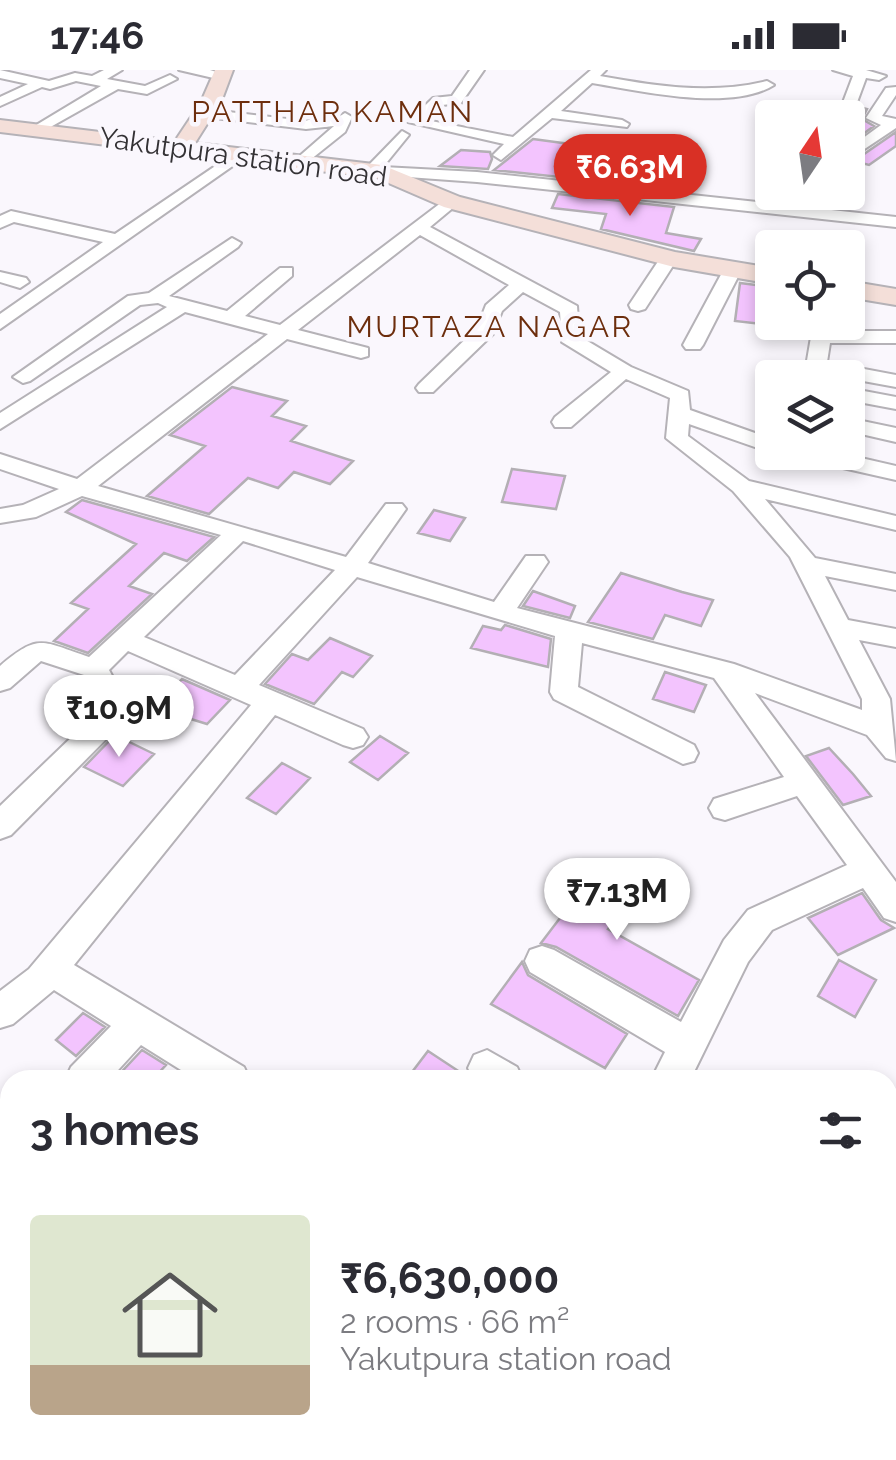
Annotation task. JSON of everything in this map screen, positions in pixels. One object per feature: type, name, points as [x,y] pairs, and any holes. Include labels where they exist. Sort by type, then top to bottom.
[{"type":"street","points":[[182,147],[223,73],[186,70]]},
{"type":"street","points":[[477,70],[456,100],[438,102],[415,122],[516,142]]},
{"type":"street","points":[[840,70],[879,76]]},
{"type":"street","points":[[477,177],[591,73],[635,86],[744,92],[767,85]]},
{"type":"street","points":[[851,100],[861,73]]},
{"type":"street","points":[[5,74],[50,85],[75,77],[117,77],[147,90],[170,79]]},
{"type":"street","points":[[34,129],[117,77]]},
{"type":"street","points":[[0,102],[41,84]]},
{"type":"street","points":[[894,123],[873,118],[892,91],[896,92]]},
{"type":"street","points":[[548,113],[622,124]]},
{"type":"street","points":[[203,114],[309,125],[346,119],[300,163]]},
{"type":"street","points":[[865,144],[894,123]]},
{"type":"street","name":"Yakutpura station road","points":[[0,130],[34,129],[377,172],[442,198],[668,258],[755,273]]},
{"type":"street","points":[[377,172],[402,135]]},
{"type":"street","points":[[0,323],[239,155]]},
{"type":"street","points":[[377,172],[755,200]]},
{"type":"street","points":[[0,516],[28,512],[80,488],[417,227],[442,198],[454,176]]},
{"type":"street","points":[[849,210],[894,217]]},
{"type":"street","points":[[0,222],[11,216],[116,240]]},
{"type":"street","points":[[417,227],[570,310],[569,338],[680,404],[755,433]]},
{"type":"street","points":[[154,298],[232,243]]},
{"type":"street","points":[[638,304],[668,258]]},
{"type":"street","points":[[694,345],[733,269]]},
{"type":"street","points":[[230,318],[286,272]]},
{"type":"street","points":[[0,277],[20,282]]},
{"type":"street","points":[[426,388],[486,330],[493,309],[521,284]]},
{"type":"street","points":[[865,291],[896,297]]},
{"type":"street","points":[[23,377],[135,300],[154,298],[361,352]]},
{"type":"street","points":[[0,422],[183,305]]},
{"type":"street","points":[[818,360],[821,337],[896,337]]},
{"type":"street","points":[[0,367],[52,389]]},
{"type":"street","points":[[563,422],[624,371]]},
{"type":"street","points":[[865,378],[896,381]]},
{"type":"street","points":[[865,397],[896,403]]},
{"type":"street","points":[[680,404],[677,438],[741,486],[806,564],[883,710],[896,750]]},
{"type":"street","points":[[865,429],[896,435]]},
{"type":"street","points":[[0,460],[80,488],[239,532],[569,633],[883,710]]},
{"type":"street","points":[[865,466],[896,473]]},
{"type":"street","points":[[741,486],[896,523]]},
{"type":"street","points":[[0,1012],[50,969],[394,509]]},
{"type":"street","points":[[94,668],[239,532]]},
{"type":"street","points":[[500,613],[535,562]]},
{"type":"street","points":[[806,564],[896,582]]},
{"type":"street","points":[[838,627],[896,638]]},
{"type":"street","points":[[569,633],[564,692],[683,753]]},
{"type":"street","points":[[128,640],[352,737]]},
{"type":"street","points":[[0,681],[36,650],[94,668],[117,711],[0,826]]},
{"type":"street","points":[[724,672],[896,908]]},
{"type":"street","points":[[725,808],[804,782]]},
{"type":"street","points":[[675,1070],[736,951],[760,920],[869,870]]},
{"type":"street","points":[[542,961],[687,1045]]},
{"type":"street","points":[[50,969],[214,1070]]},
{"type":"street","points":[[93,1070],[140,1021]]},
{"type":"building","points":[[896,132],[896,146],[869,165],[865,164],[865,153]]},
{"type":"building","points":[[533,139],[652,155],[644,186],[494,170]]},
{"type":"building","points":[[461,150],[490,152],[488,169],[440,166]]},
{"type":"building","points":[[558,194],[674,207],[666,233],[701,239],[694,251],[601,229],[606,214],[552,208]]},
{"type":"building","points":[[740,283],[755,285],[755,323],[735,321]]},
{"type":"building","points":[[232,387],[287,401],[272,416],[306,426],[291,441],[353,461],[330,484],[294,472],[278,488],[248,478],[209,514],[147,496],[205,446],[170,435]]},
{"type":"building","points":[[512,469],[565,476],[556,509],[502,502]]},
{"type":"building","points":[[82,500],[214,537],[187,561],[164,553],[129,586],[152,594],[88,653],[54,641],[88,609],[71,603],[136,544],[66,512]]},
{"type":"building","points":[[434,510],[465,518],[450,541],[418,533]]},
{"type":"building","points":[[621,573],[713,600],[701,626],[665,615],[653,639],[588,622]]},
{"type":"building","points":[[533,591],[575,606],[570,618],[523,606]]},
{"type":"building","points":[[505,625],[551,639],[548,667],[471,648],[483,626],[501,630]]},
{"type":"building","points":[[330,638],[372,656],[353,677],[342,672],[314,704],[265,684],[292,654],[308,660]]},
{"type":"building","points":[[665,672],[706,685],[694,712],[653,699]]},
{"type":"building","points":[[182,679],[230,700],[207,724],[155,708]]},
{"type":"building","points":[[115,735],[154,754],[123,786],[84,767]]},
{"type":"building","points":[[380,736],[408,753],[378,780],[350,762]]},
{"type":"building","points":[[829,748],[871,796],[843,805],[806,756]]},
{"type":"building","points":[[282,763],[310,778],[276,814],[247,798]]},
{"type":"building","points":[[601,864],[640,886],[608,929],[699,980],[678,1016],[556,947],[541,943]]},
{"type":"building","points":[[862,893],[881,920],[894,928],[838,955],[808,918]]},
{"type":"building","points":[[839,960],[876,980],[855,1017],[818,996]]},
{"type":"building","points":[[522,962],[528,975],[627,1034],[605,1068],[491,1004]]},
{"type":"building","points":[[83,1013],[105,1027],[76,1056],[56,1040]]},
{"type":"building","points":[[142,1050],[166,1065],[161,1070],[123,1070]]},
{"type":"building","points":[[428,1051],[457,1070],[414,1070]]},
{"type":"district","name":"PATTHAR KAMAN","points":[[333,111]]},
{"type":"district","name":"MURTAZA NAGAR","points":[[490,326]]}]
